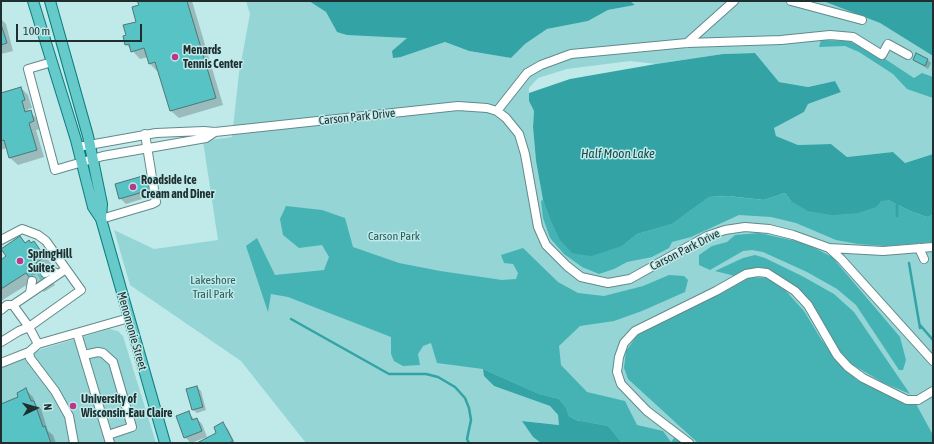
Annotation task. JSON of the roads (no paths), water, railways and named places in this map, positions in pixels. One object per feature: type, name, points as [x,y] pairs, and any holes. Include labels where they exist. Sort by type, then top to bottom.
[{"type":"main road","name":"Menomonie Street","points":[[33,1],[78,147],[93,207],[101,219],[164,443]]},
{"type":"main road","name":"Menomonie Street","points":[[50,1],[89,145],[102,204],[101,219]]},
{"type":"street","points":[[687,43],[734,1]]},
{"type":"street","points":[[791,1],[862,20]]},
{"type":"street","points":[[497,112],[528,73],[555,59],[572,54],[687,43],[781,40],[830,35],[853,37],[882,55],[888,44],[908,54]]},
{"type":"street","name":"Carson Park Drive","points":[[52,62],[28,69],[54,170],[81,161],[206,138],[215,132]]},
{"type":"street","name":"Carson Park Drive","points":[[78,147],[145,134],[174,131],[215,132],[458,106],[473,106],[497,112],[514,126],[519,134],[525,154],[538,227],[546,245],[566,266],[581,277],[608,283],[630,279],[707,236],[725,230],[745,227],[769,229],[793,235],[829,248],[842,259],[933,361]]},
{"type":"street","points":[[101,219],[156,202],[145,134]]},
{"type":"street","points":[[1,240],[22,229],[38,235],[46,241],[81,290],[29,327],[1,342]]},
{"type":"street","points":[[829,248],[883,251],[933,247]]},
{"type":"street","points":[[919,248],[924,258]]},
{"type":"street","points":[[1,310],[7,305],[13,305],[66,269]]},
{"type":"street","points":[[45,272],[50,270],[58,274]]},
{"type":"street","points":[[689,443],[647,411],[621,384],[617,372],[619,357],[624,343],[635,330],[716,291],[746,274],[758,272],[768,273],[795,290],[813,311],[837,355],[848,367],[863,378],[907,400],[918,400],[933,391]]},
{"type":"street","points":[[30,293],[32,281]]},
{"type":"street","points":[[13,305],[29,327],[38,344]]},
{"type":"street","points":[[1,363],[29,352],[38,344],[129,318]]},
{"type":"street","points":[[77,333],[109,439],[132,427],[113,362],[103,353],[98,352],[84,355]]},
{"type":"street","points":[[29,352],[30,358],[55,391],[69,416],[74,443]]},
{"type":"water","points":[[309,1],[630,1],[635,5],[608,10],[588,21],[547,29],[525,44],[511,58],[469,51],[445,42],[401,57],[393,58],[392,51],[407,38],[347,35],[337,32],[326,12]]},
{"type":"water","points":[[823,1],[933,1],[933,56],[880,23]]},
{"type":"water","name":"Half Moon Lake","points":[[755,53],[779,82],[808,87],[835,81],[841,92],[808,104],[804,112],[774,128],[776,136],[798,145],[831,144],[847,157],[893,152],[905,163],[933,154],[933,215],[927,217],[910,211],[888,200],[881,201],[876,207],[858,213],[832,215],[808,211],[791,201],[785,193],[764,200],[728,196],[709,197],[672,224],[637,234],[622,246],[591,256],[572,253],[560,240],[543,200],[536,161],[533,127],[534,111],[529,101],[529,93],[570,79],[723,54]]},
{"type":"water","points":[[483,369],[539,394],[559,399],[566,408],[569,416],[576,420],[608,426],[622,443],[541,443],[533,437],[522,421],[559,425],[558,415],[550,406],[494,386],[484,376]]},
{"type":"waterway","points":[[897,202],[897,216]]},
{"type":"waterway","points":[[909,263],[920,328]]},
{"type":"waterway","points":[[291,319],[389,374],[426,374],[438,377],[455,387],[465,398],[469,408],[471,420],[467,439],[469,443]]},
{"type":"waterway","points":[[920,325],[933,340]]},
{"type":"tunnel","points":[[32,281],[45,273]]},
{"type":"place","name":"Menards Tennis Center","points":[[175,57]]},
{"type":"place","name":"Roadside Ice Cream and Diner","points":[[133,187]]},
{"type":"place","name":"SpringHill Suites","points":[[20,261]]},
{"type":"place","name":"University of Wisconsin-Eau Claire","points":[[73,406]]},
{"type":"park label","name":"Carson Park","points":[[394,236]]},
{"type":"park label","name":"Lakeshore Trail Park","points":[[213,287]]}]
